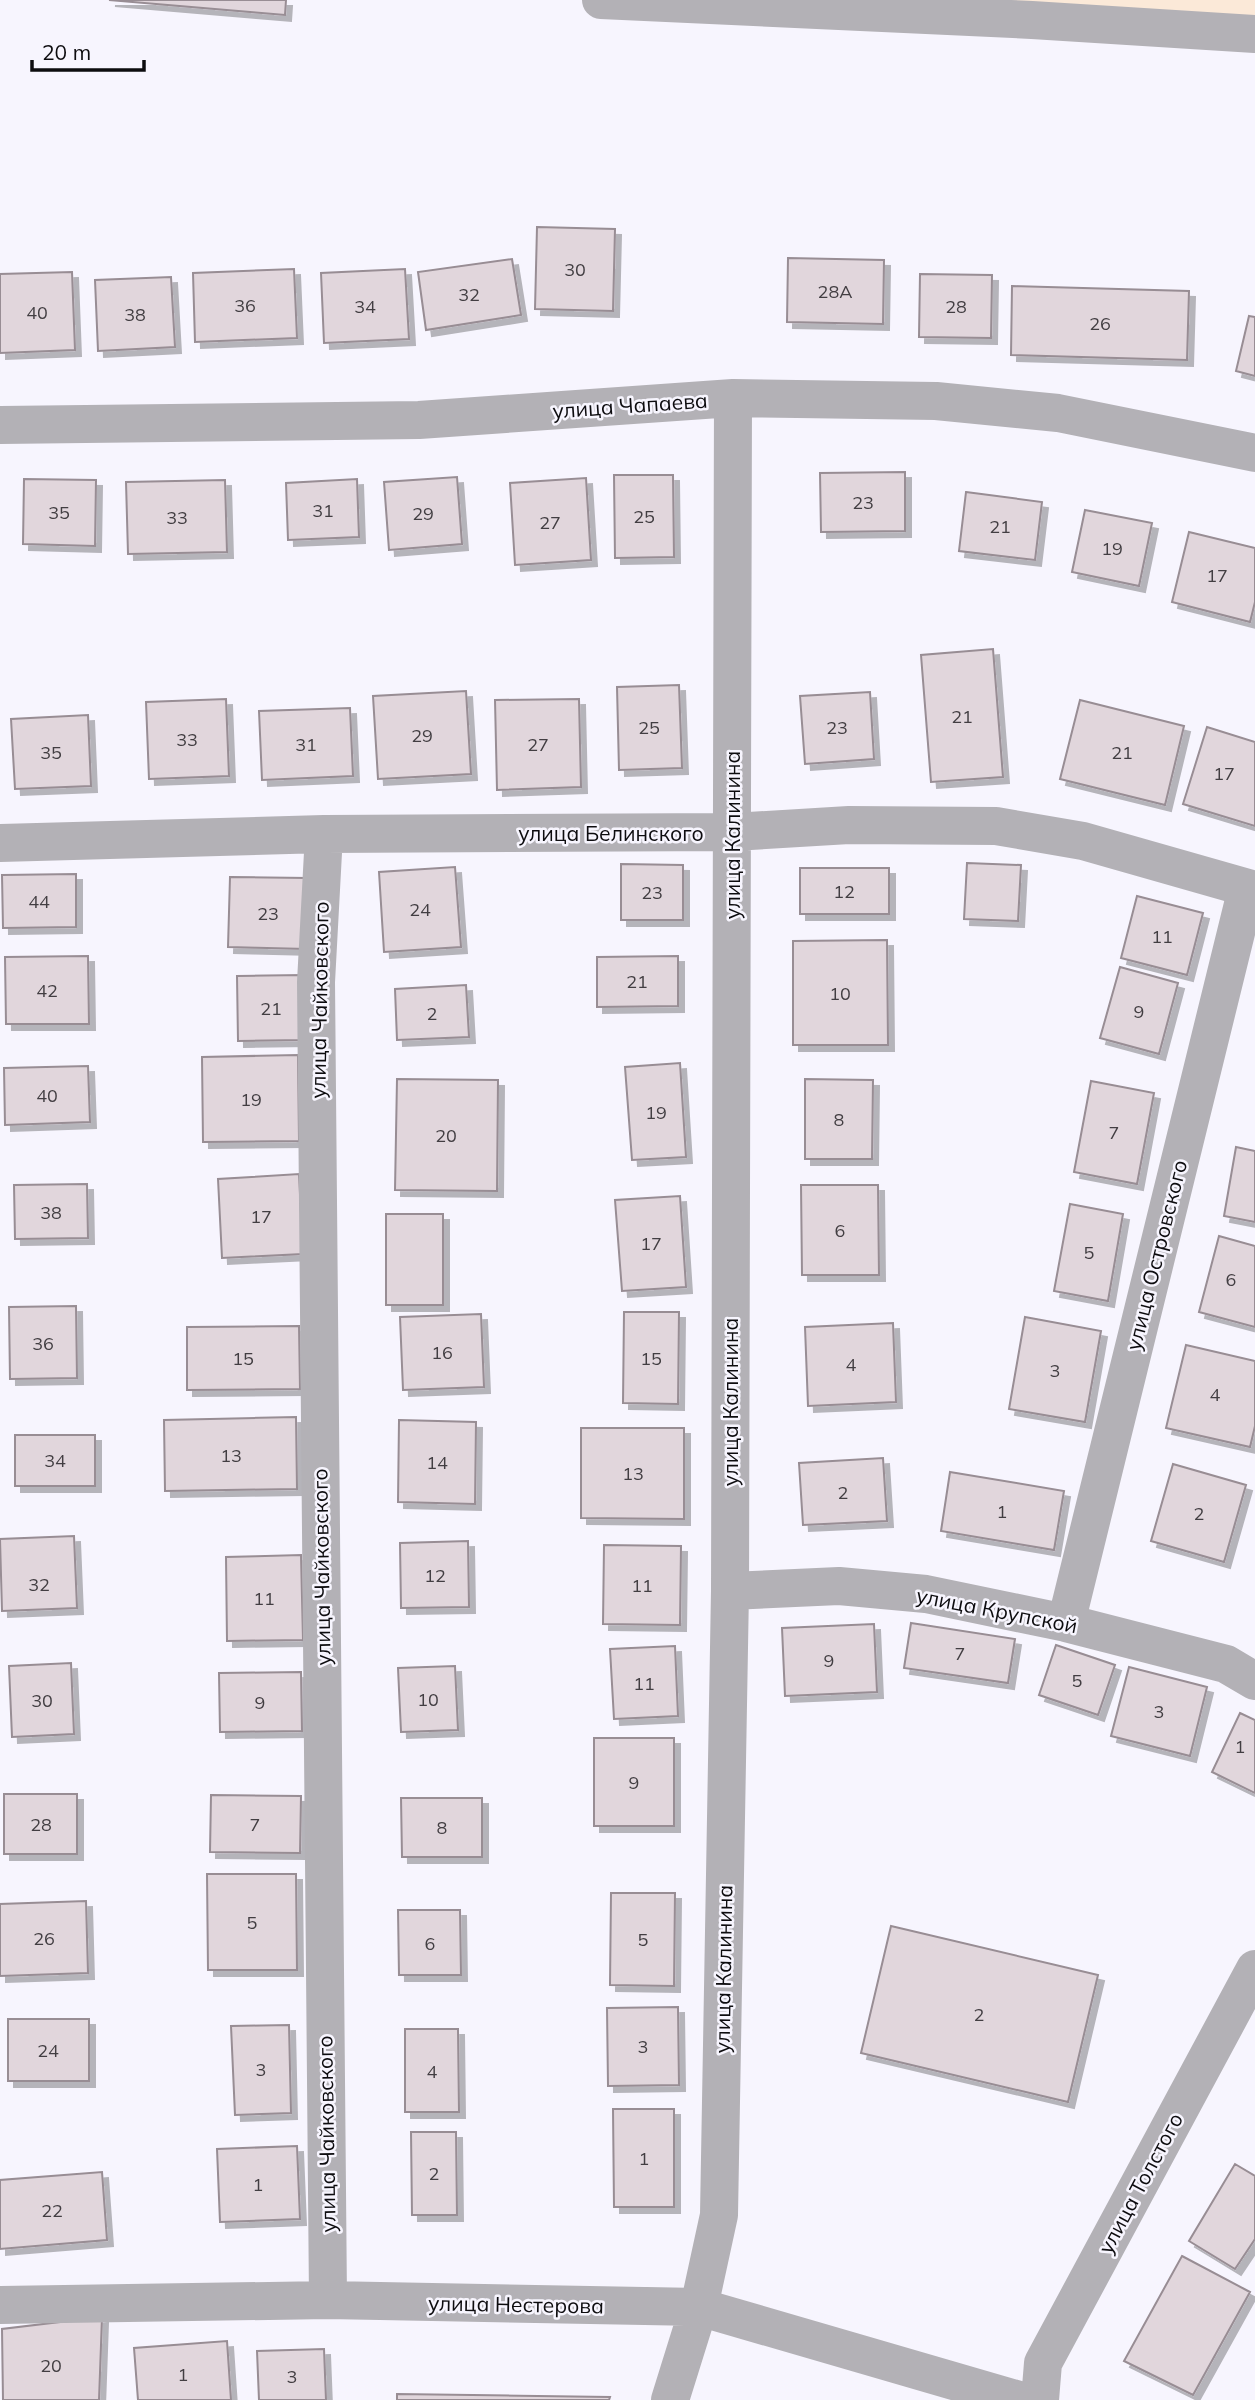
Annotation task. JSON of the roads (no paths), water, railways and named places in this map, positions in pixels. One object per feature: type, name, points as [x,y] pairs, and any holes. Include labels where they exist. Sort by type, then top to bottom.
[{"type":"street","points":[[601,0],[1032,20],[1255,34]]},
{"type":"street","name":"улица Чапаева","points":[[0,425],[419,420],[733,398],[936,401],[1058,413],[1255,453]]},
{"type":"street","name":"улица Калинина","points":[[670,2400],[699,2307],[719,2215],[730,1591],[733,398]]},
{"type":"street","name":"улица Белинского","points":[[0,844],[324,834],[733,832],[849,825],[996,826],[1083,841],[1251,889]]},
{"type":"street","name":"улица Чайковского","points":[[324,834],[316,982],[328,2300]]},
{"type":"street","name":"улица Островского","points":[[1066,1623],[1251,889]]},
{"type":"street","name":"улица Крупской","points":[[730,1591],[839,1586],[926,1594],[1066,1623],[1226,1664],[1255,1681]]},
{"type":"street","name":"улица Толстого","points":[[1040,2400],[1042,2363],[1255,1969]]},
{"type":"street","name":"улица Нестерова","points":[[0,2305],[328,2300],[699,2307],[1018,2400]]}]
